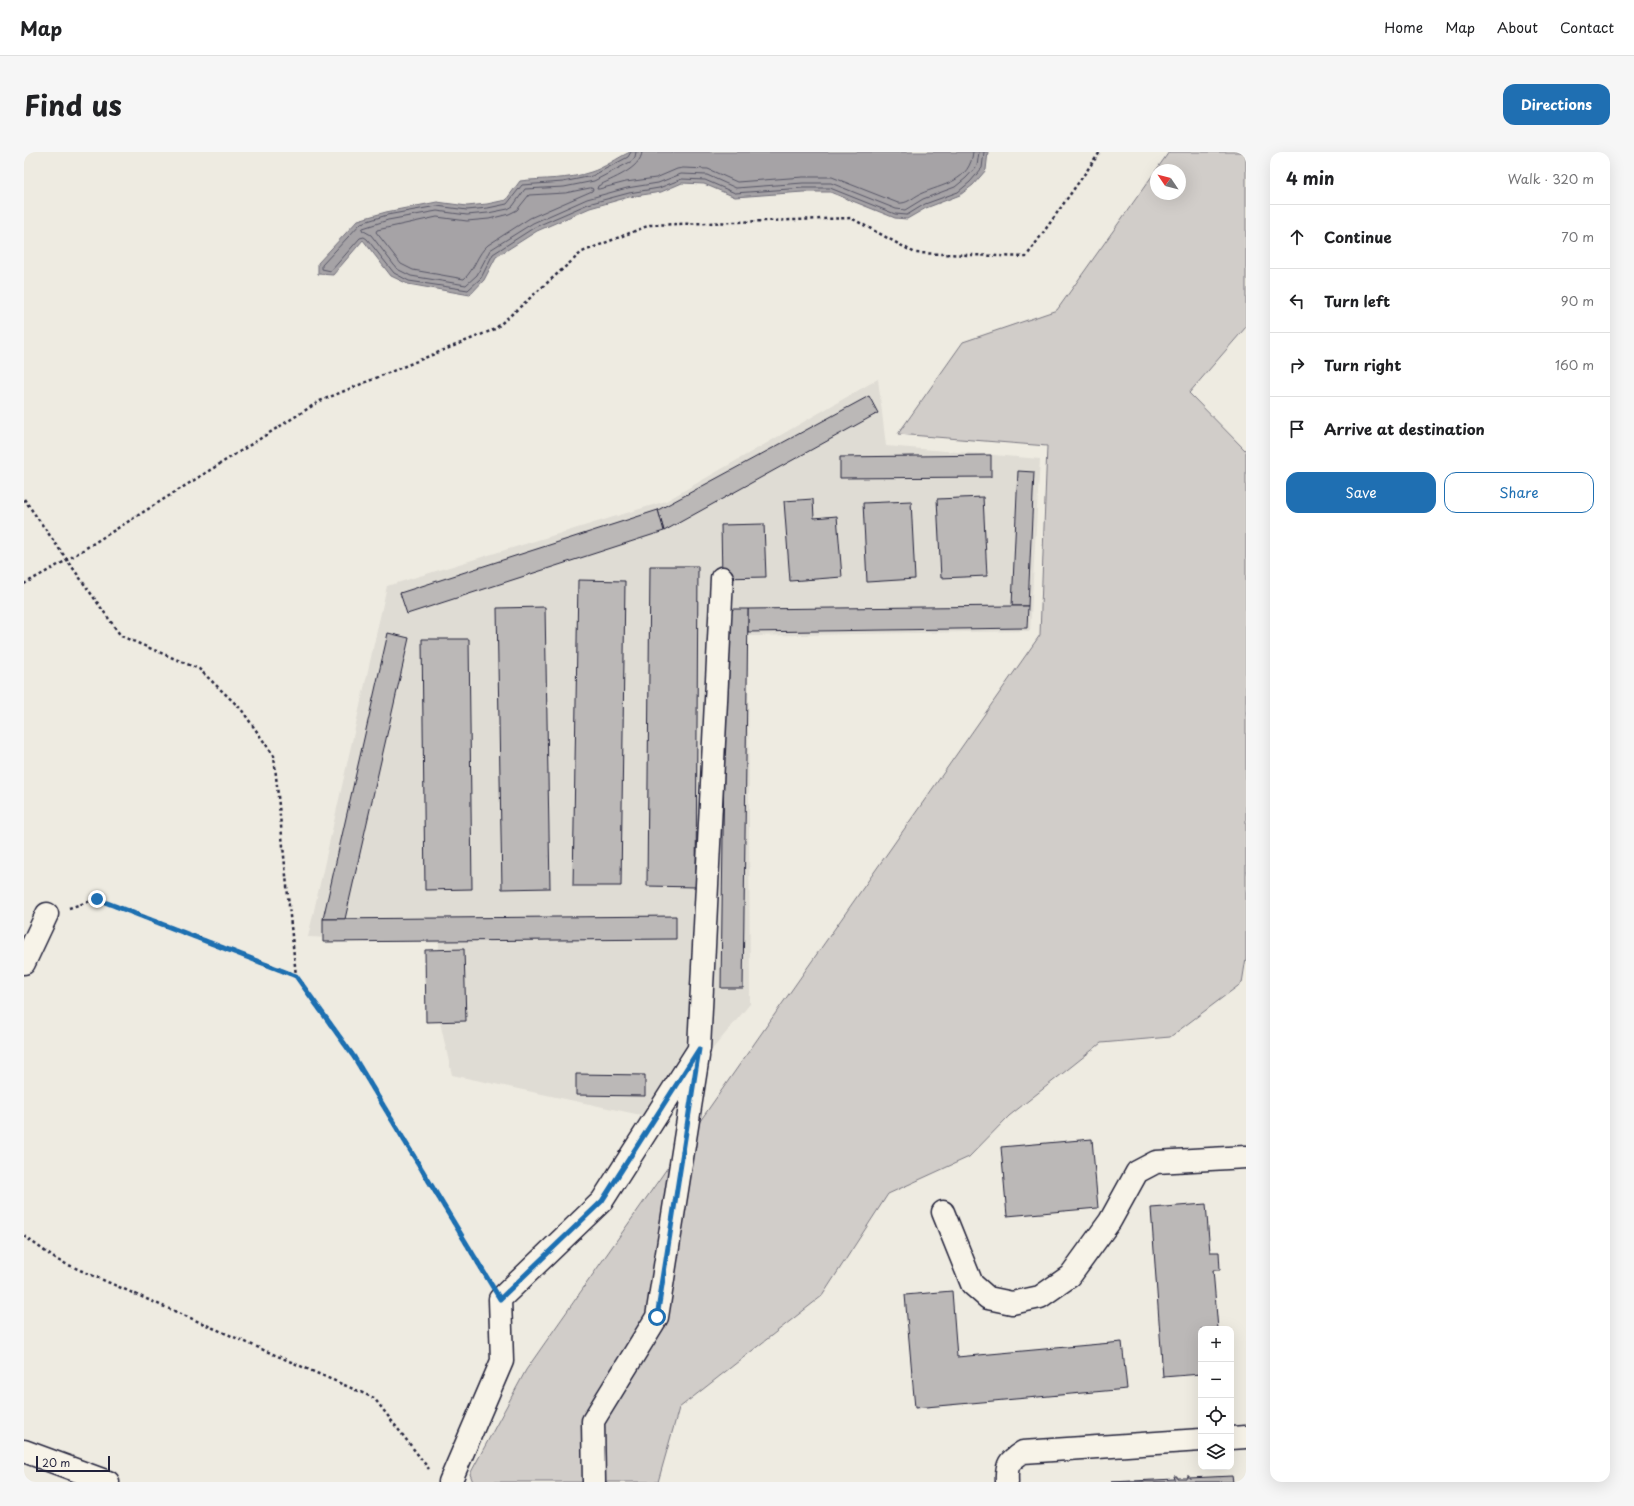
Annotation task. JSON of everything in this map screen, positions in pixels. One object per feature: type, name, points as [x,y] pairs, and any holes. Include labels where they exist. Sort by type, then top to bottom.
[{"type":"street","points":[[594,1482],[593,1421],[657,1317],[699,1049],[722,578]]},
{"type":"street","points":[[24,963],[47,914]]},
{"type":"street","points":[[450,1482],[502,1361],[500,1299],[602,1201],[699,1049]]},
{"type":"street","points":[[943,1212],[972,1284],[988,1298],[1012,1303],[1040,1297],[1070,1276],[1110,1222],[1137,1172],[1156,1162],[1246,1157]]},
{"type":"street","points":[[1234,1438],[1246,1437]]},
{"type":"street","points":[[1007,1482],[1006,1472],[1011,1459],[1023,1452],[1198,1440]]},
{"type":"street","points":[[24,1450],[108,1482]]},
{"type":"path","points":[[24,584],[67,560],[320,401],[495,329],[582,252],[650,225],[851,218],[915,253],[1026,257],[1100,152]]},
{"type":"path","points":[[24,499],[121,636],[199,669],[241,709],[274,756],[296,976],[354,1057],[500,1299]]},
{"type":"path","points":[[47,914],[97,899],[296,976]]},
{"type":"path","points":[[24,1236],[57,1260],[374,1398],[430,1470]]},
{"type":"shaded area","points":[[1169,152],[1246,152],[1246,327],[1189,393],[1246,451],[1246,958],[1242,983],[1170,1037],[1101,1043],[1009,1116],[969,1157],[888,1194],[822,1296],[679,1408],[658,1482],[473,1482],[470,1474],[526,1370],[1040,635],[1047,446],[898,434],[963,342],[1057,310],[1150,178],[1150,200],[1186,200],[1186,164],[1160,164]]},
{"type":"shaded area","points":[[878,379],[886,446],[1040,459],[1030,631],[748,636],[750,1004],[655,1118],[452,1075],[437,1009],[439,943],[308,937],[387,586],[666,501]]},
{"type":"water","points":[[630,152],[988,152],[986,170],[973,185],[960,195],[926,208],[907,219],[895,218],[830,192],[803,192],[735,197],[704,184],[682,183],[661,192],[629,197],[590,208],[537,231],[496,257],[484,280],[470,295],[408,284],[391,276],[363,240],[333,275],[318,274],[318,263],[358,220],[386,212],[437,202],[467,206],[506,200],[520,181],[564,178],[582,175],[601,168]]},
{"type":"building","points":[[869,396],[878,413],[664,531],[658,510]]},
{"type":"building","points":[[991,455],[991,477],[840,478],[840,457]]},
{"type":"building","points":[[1018,471],[1034,472],[1028,606],[1012,606]]},
{"type":"building","points":[[983,497],[987,576],[941,578],[937,499]]},
{"type":"building","points":[[813,499],[814,518],[837,516],[842,577],[790,581],[784,501]]},
{"type":"building","points":[[911,501],[915,579],[867,582],[863,503]]},
{"type":"building","points":[[658,510],[664,531],[407,614],[400,593]]},
{"type":"building","points":[[764,524],[766,577],[722,578],[721,525]]},
{"type":"building","points":[[650,566],[698,566],[696,887],[647,886]]},
{"type":"building","points":[[578,580],[625,581],[621,886],[573,886]]},
{"type":"building","points":[[1028,606],[1027,628],[748,632],[748,609]]},
{"type":"building","points":[[545,607],[550,888],[502,889],[497,608]]},
{"type":"building","points":[[726,609],[748,609],[743,988],[721,988]]},
{"type":"building","points":[[388,633],[409,638],[345,919],[323,919]]},
{"type":"building","points":[[422,639],[469,639],[472,889],[425,890]]},
{"type":"building","points":[[676,916],[676,939],[323,942],[323,919]]},
{"type":"building","points":[[464,949],[466,1021],[426,1022],[425,950]]},
{"type":"building","points":[[576,1074],[645,1075],[645,1096],[576,1095]]},
{"type":"building","points":[[1092,1139],[1098,1208],[1007,1216],[1001,1147]]},
{"type":"building","points":[[1206,1204],[1210,1252],[1219,1252],[1220,1270],[1213,1270],[1218,1326],[1198,1326],[1198,1374],[1163,1377],[1151,1208]]},
{"type":"building","points":[[952,1291],[957,1357],[1122,1342],[1127,1389],[915,1408],[905,1295]]},
{"type":"building","points":[[1174,1476],[1177,1476],[1177,1478],[1187,1478],[1187,1476],[1189,1476],[1189,1478],[1232,1476],[1233,1482],[1111,1482],[1175,1479]]},
{"type":"route","points":[[97,899],[296,976],[354,1057],[500,1299],[602,1201],[699,1049],[657,1317]]}]
